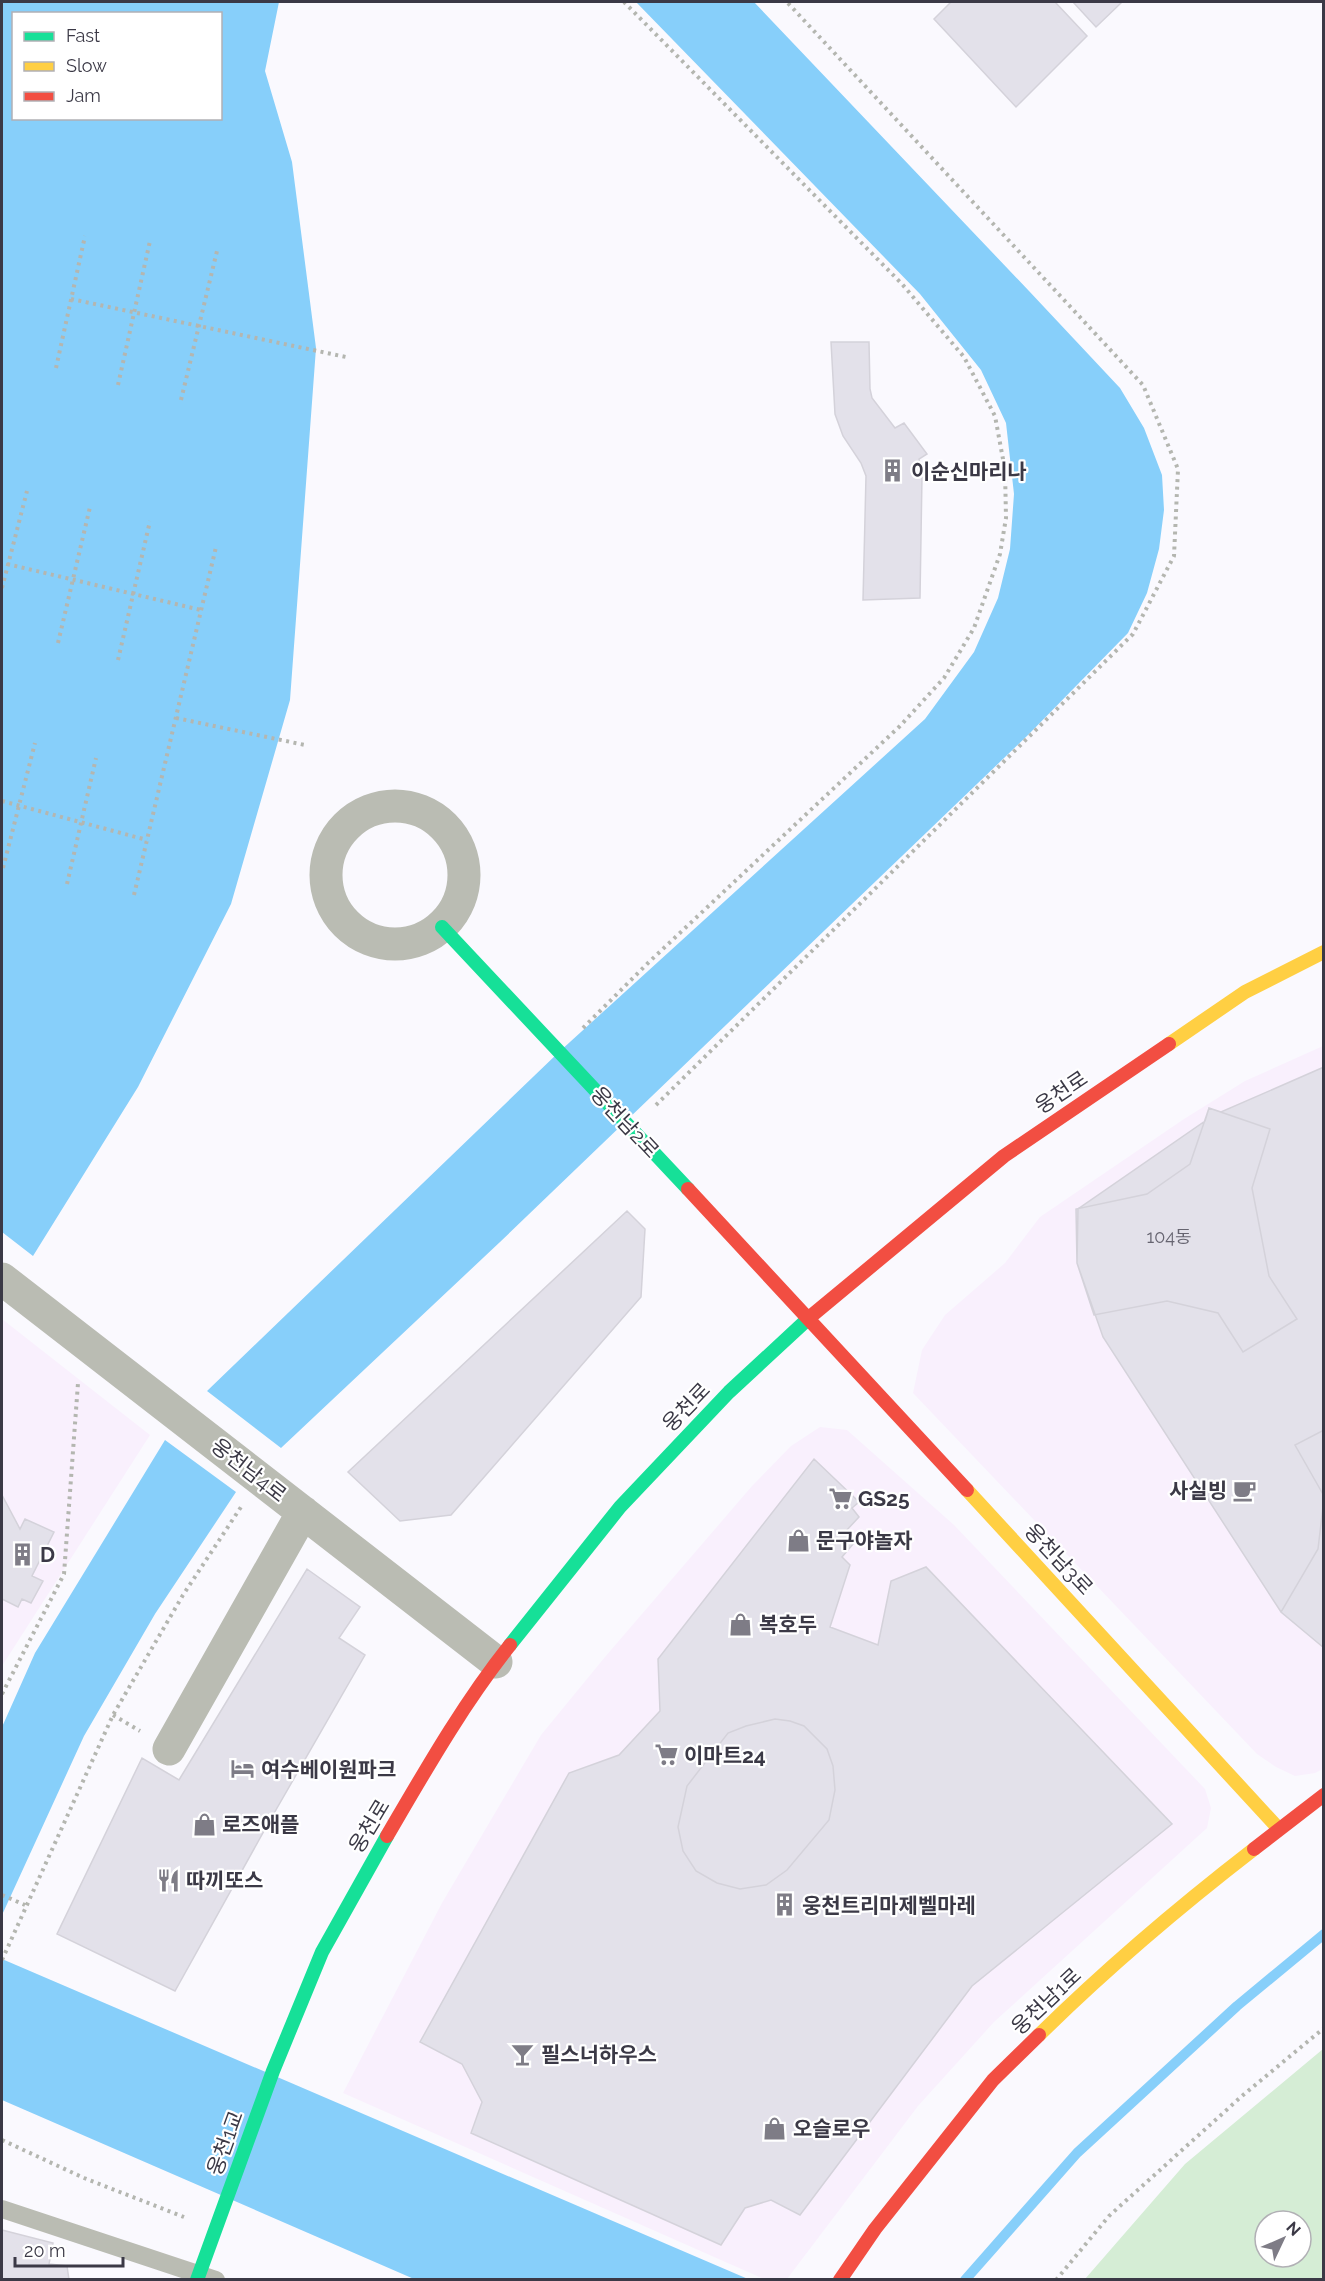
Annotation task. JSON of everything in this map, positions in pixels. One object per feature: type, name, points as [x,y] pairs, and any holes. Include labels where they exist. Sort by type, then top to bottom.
[{"type":"street","points":[[398,806],[421,811],[441,823],[456,841],[464,862],[464,886],[456,908],[442,927],[425,938],[405,943],[384,943],[365,937],[346,923],[333,903],[327,881],[328,857],[338,837],[354,820],[374,809],[398,806]]},
{"type":"street","name":"웅천남2로","points":[[442,927],[809,1318]]},
{"type":"street","name":"웅천로","points":[[273,2071],[322,1952],[371,1862],[426,1771],[496,1662],[620,1507],[729,1392],[809,1318],[1004,1156],[1245,992],[1323,952]]},
{"type":"street","name":"웅천남4로","points":[[2,1279],[496,1662]]},
{"type":"street","name":"웅천남3로","points":[[809,1318],[1278,1828]]},
{"type":"street","points":[[169,1749],[303,1512]]},
{"type":"street","name":"웅천남1로","points":[[840,2280],[874,2229],[993,2080],[1067,2007],[1206,1886],[1323,1795]]},
{"type":"street","name":"웅천1교","points":[[216,2229],[273,2071]]},
{"type":"street","points":[[204,2278],[216,2229]]},
{"type":"lane","points":[[2,2210],[204,2278]]},
{"type":"path","points":[[559,1052],[649,962],[900,726],[944,678],[974,628],[1000,554],[1006,518],[1005,470],[995,416],[964,357],[902,284],[624,2]]},
{"type":"path","points":[[632,1129],[1133,634],[1174,556],[1178,469],[1143,386],[787,2]]},
{"type":"path","points":[[56,368],[85,236]]},
{"type":"path","points":[[118,385],[150,241]]},
{"type":"path","points":[[181,400],[217,251]]},
{"type":"path","points":[[71,299],[346,357]]},
{"type":"path","points":[[2,588],[27,491]]},
{"type":"path","points":[[58,643],[90,507]]},
{"type":"path","points":[[118,660],[150,521]]},
{"type":"path","points":[[134,895],[216,547]]},
{"type":"path","points":[[8,564],[201,610]]},
{"type":"path","points":[[176,718],[305,745]]},
{"type":"path","points":[[3,868],[35,743]]},
{"type":"path","points":[[67,884],[96,759]]},
{"type":"path","points":[[2,801],[147,840]]},
{"type":"path","points":[[2,1694],[64,1574],[78,1380]]},
{"type":"path","points":[[2,1960],[113,1716],[183,1595],[260,1479]]},
{"type":"path","points":[[2,1894],[26,1905]]},
{"type":"path","points":[[1056,2280],[1109,2216],[1242,2096],[1323,2028]]},
{"type":"path","points":[[2,2140],[84,2178],[216,2229]]},
{"type":"shaded area","points":[[1323,1046],[1323,1769],[1315,1773],[1295,1776],[1257,1754],[913,1393],[922,1350],[945,1315],[1005,1263],[1040,1217],[1184,1119],[1245,1081]]},
{"type":"shaded area","points":[[2,1319],[150,1435],[2,1666]]},
{"type":"shaded area","name":"웅천트리마제벨마레","points":[[820,1427],[847,1430],[954,1525],[1205,1789],[1211,1808],[1207,1828],[994,2022],[918,2106],[787,2279],[764,2279],[343,2093],[442,1903],[541,1735],[752,1486],[791,1446]]},
{"type":"green space","points":[[1323,2049],[1323,2279],[1085,2279],[1185,2164]]},
{"type":"water","points":[[2,2],[279,2],[265,71],[292,162],[316,348],[290,700],[231,904],[138,1087],[33,1256],[2,1232]]},
{"type":"water","points":[[636,2],[754,2],[1120,388],[1144,428],[1162,475],[1164,510],[1159,549],[1147,593],[1128,633],[1028,735],[500,1242],[281,1448],[207,1391],[559,1052],[925,719],[974,652],[998,598],[1010,549],[1014,494],[1006,423],[981,370],[920,294]]},
{"type":"water","points":[[165,1440],[236,1492],[155,1614],[84,1736],[2,1915],[2,1727],[35,1653]]},
{"type":"water","points":[[2,1959],[748,2279],[414,2279],[2,2100]]},
{"type":"building","points":[[951,2],[1055,2],[1087,36],[1016,107],[934,19]]},
{"type":"building","points":[[1073,2],[1122,2],[1096,27]]},
{"type":"building","name":"이순신마리나","points":[[831,342],[869,342],[872,398],[895,428],[904,423],[927,454],[919,459],[922,476],[920,598],[863,600],[866,476],[861,463],[843,436],[835,414]]},
{"type":"building","points":[[1324,1067],[1324,1648],[1281,1612],[1103,1337],[1077,1263],[1078,1209],[1205,1121],[1209,1108],[1221,1112]]},
{"type":"building","points":[[1209,1108],[1270,1129],[1252,1188],[1269,1276],[1297,1319],[1243,1352],[1218,1313],[1167,1301],[1094,1315],[1077,1263],[1076,1209],[1147,1194],[1190,1164]]},
{"type":"building","points":[[627,1211],[645,1229],[641,1297],[451,1515],[400,1521],[348,1472]]},
{"type":"building","points":[[1324,1430],[1324,1496],[1295,1445]]},
{"type":"building","name":"웅천트리마제벨마레","points":[[814,1459],[859,1502],[852,1508],[859,1517],[845,1532],[854,1543],[842,1557],[850,1565],[830,1627],[878,1645],[891,1581],[926,1567],[1172,1824],[972,1986],[800,2215],[771,2200],[745,2208],[721,2245],[471,2133],[482,2102],[462,2064],[420,2042],[569,1773],[619,1755],[660,1711],[658,1659]]},
{"type":"building","name":"D","points":[[2,1495],[20,1529],[25,1519],[54,1532],[32,1576],[43,1581],[31,1603],[22,1599],[18,1607],[2,1599]]},
{"type":"building","points":[[1324,1498],[1324,1648],[1281,1612],[1318,1549]]},
{"type":"building","name":"여수베이원파크","points":[[307,1569],[360,1607],[339,1638],[365,1655],[175,1991],[57,1934],[142,1758],[179,1780]]},
{"type":"building","points":[[775,1719],[804,1726],[827,1749],[833,1766],[835,1790],[829,1820],[787,1870],[766,1885],[740,1889],[717,1883],[696,1871],[683,1851],[678,1827],[687,1786],[728,1733]]},
{"type":"building","points":[[2,2230],[53,2243],[49,2264],[67,2266],[69,2280],[2,2280]]},
{"type":"waterway","points":[[965,2280],[1077,2153],[1237,2006],[1324,1934]]},
{"type":"traffic: fast","points":[[442,927],[688,1189]]},
{"type":"traffic: fast","points":[[510,1645],[620,1507],[729,1392],[810,1317]]},
{"type":"traffic: fast","points":[[197,2280],[273,2071],[322,1952],[387,1836]]},
{"type":"traffic: slow","points":[[1169,1044],[1245,992],[1324,952]]},
{"type":"traffic: slow","points":[[967,1490],[1278,1828]]},
{"type":"traffic: slow","points":[[1039,2035],[1144,1939],[1254,1849]]},
{"type":"traffic: jam","points":[[810,1317],[1004,1156],[1169,1044]]},
{"type":"traffic: jam","points":[[688,1189],[967,1490]]},
{"type":"traffic: jam","points":[[387,1836],[460,1714],[510,1645]]},
{"type":"traffic: jam","points":[[1254,1849],[1324,1795]]},
{"type":"traffic: jam","points":[[840,2280],[875,2229],[993,2080],[1039,2035]]},
{"type":"place","name":"이순신마리나","points":[[893,471]]},
{"type":"place","name":"사실빙","points":[[1245,1490]]},
{"type":"place","name":"GS25","points":[[840,1498]]},
{"type":"place","name":"문구야놀자","points":[[798,1540]]},
{"type":"place","name":"D","points":[[22,1554]]},
{"type":"place","name":"복호두","points":[[741,1624]]},
{"type":"place","name":"이마트24","points":[[666,1755]]},
{"type":"place","name":"여수베이원파크","points":[[243,1769]]},
{"type":"place","name":"로즈애플","points":[[204,1824]]},
{"type":"place","name":"따끼또스","points":[[168,1880]]},
{"type":"place","name":"웅천트리마제벨마레","points":[[784,1905]]},
{"type":"place","name":"필스너하우스","points":[[523,2054]]},
{"type":"place","name":"오슬로우","points":[[775,2128]]}]
